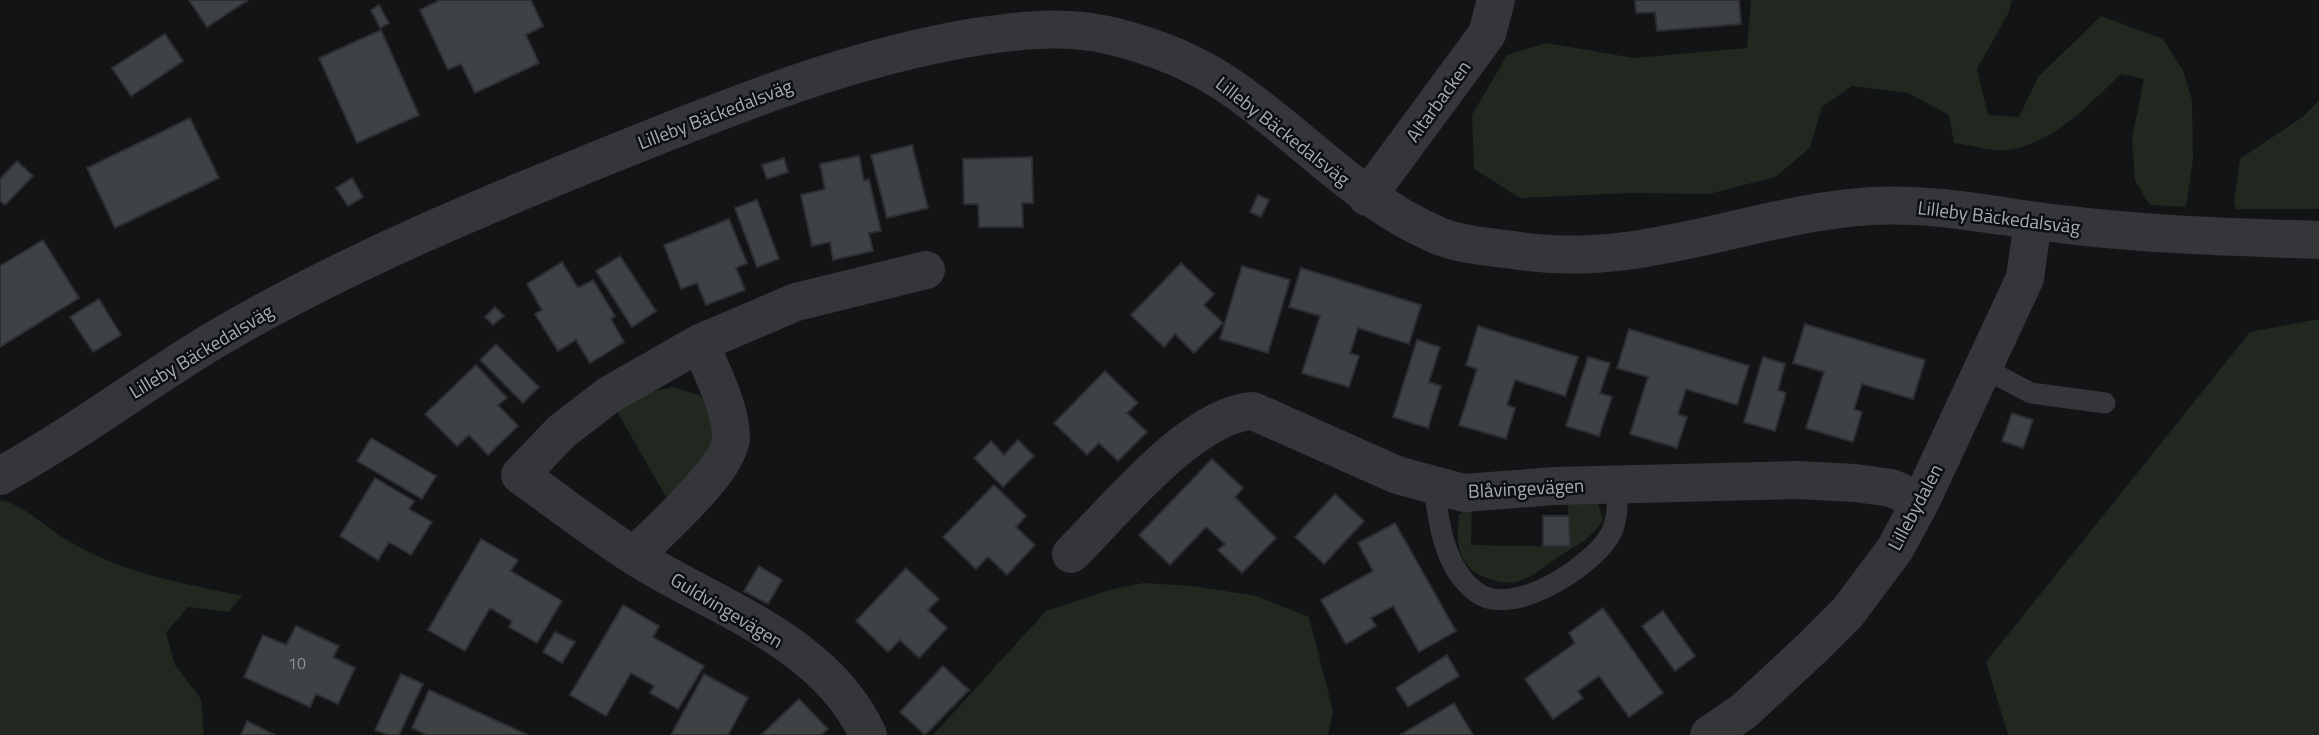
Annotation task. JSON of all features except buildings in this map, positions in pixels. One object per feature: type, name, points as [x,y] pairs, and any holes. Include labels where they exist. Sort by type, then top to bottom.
[{"type":"street","name":"Altarbacken","points":[[1367,197],[1487,34],[1496,0]]},
{"type":"street","name":"Lilleby Bäckedalsväg","points":[[0,476],[211,342],[339,272],[485,206],[737,104],[831,71],[921,46],[1024,29],[1089,30],[1146,44],[1177,56],[1226,84],[1367,197],[1446,239],[1522,252],[1588,256],[1638,252],[1868,206],[1938,206],[2033,221],[2226,237],[2319,240]]},
{"type":"street","name":"Lillebydalen","points":[[1709,735],[1744,711],[1848,612],[1895,549],[1921,501],[2025,278],[2033,221]]},
{"type":"street","name":"Guldvingevägen","points":[[868,735],[861,719],[836,687],[761,626],[634,556],[520,475],[562,431],[608,395],[699,343],[796,302],[926,270]]},
{"type":"street","points":[[634,556],[715,471],[730,448],[728,419],[699,343]]},
{"type":"street","name":"Blåvingevägen","points":[[1072,554],[1185,441],[1222,417],[1253,411],[1397,475],[1464,493],[1797,480],[1855,482],[1891,488],[1921,501]]},
{"type":"lane","points":[[1983,368],[2031,393],[2105,403]]},
{"type":"lane","points":[[1434,485],[1444,541],[1456,572],[1478,594],[1508,598],[1534,595],[1597,552],[1611,535],[1618,503],[1616,485]]},
{"type":"shaded area","points":[[1751,0],[2012,0],[2009,12],[1977,69],[1988,115],[2019,117],[2038,77],[2101,16],[2163,39],[2183,70],[2192,100],[2193,159],[2186,207],[2150,205],[2135,181],[2132,139],[2144,79],[2121,74],[2057,130],[2042,139],[2009,150],[1954,143],[1949,115],[1908,93],[1852,86],[1822,107],[1810,148],[1775,177],[1709,194],[1632,193],[1520,198],[1474,169],[1472,115],[1507,55],[1546,43],[1634,58],[1747,48]]},
{"type":"shaded area","points":[[2319,100],[2319,209],[2236,209],[2234,200],[2240,159],[2304,116]]},
{"type":"shaded area","points":[[2319,319],[2319,735],[2008,735],[1986,662],[2250,332]]},
{"type":"shaded area","points":[[672,387],[699,395],[713,408],[711,455],[666,497],[616,410],[642,394]]},
{"type":"shaded area","points":[[1567,493],[1597,499],[1603,520],[1595,531],[1580,543],[1535,574],[1513,583],[1500,582],[1479,575],[1465,562],[1459,545],[1459,515],[1472,505],[1471,545],[1571,547]]},
{"type":"shaded area","points":[[0,501],[22,509],[63,538],[113,563],[176,582],[242,596],[229,612],[188,607],[166,633],[175,665],[201,699],[204,735],[0,735]]},
{"type":"shaded area","points":[[1143,583],[1193,586],[1256,596],[1309,617],[1333,711],[1328,735],[933,735],[1046,611],[1109,590]]}]
